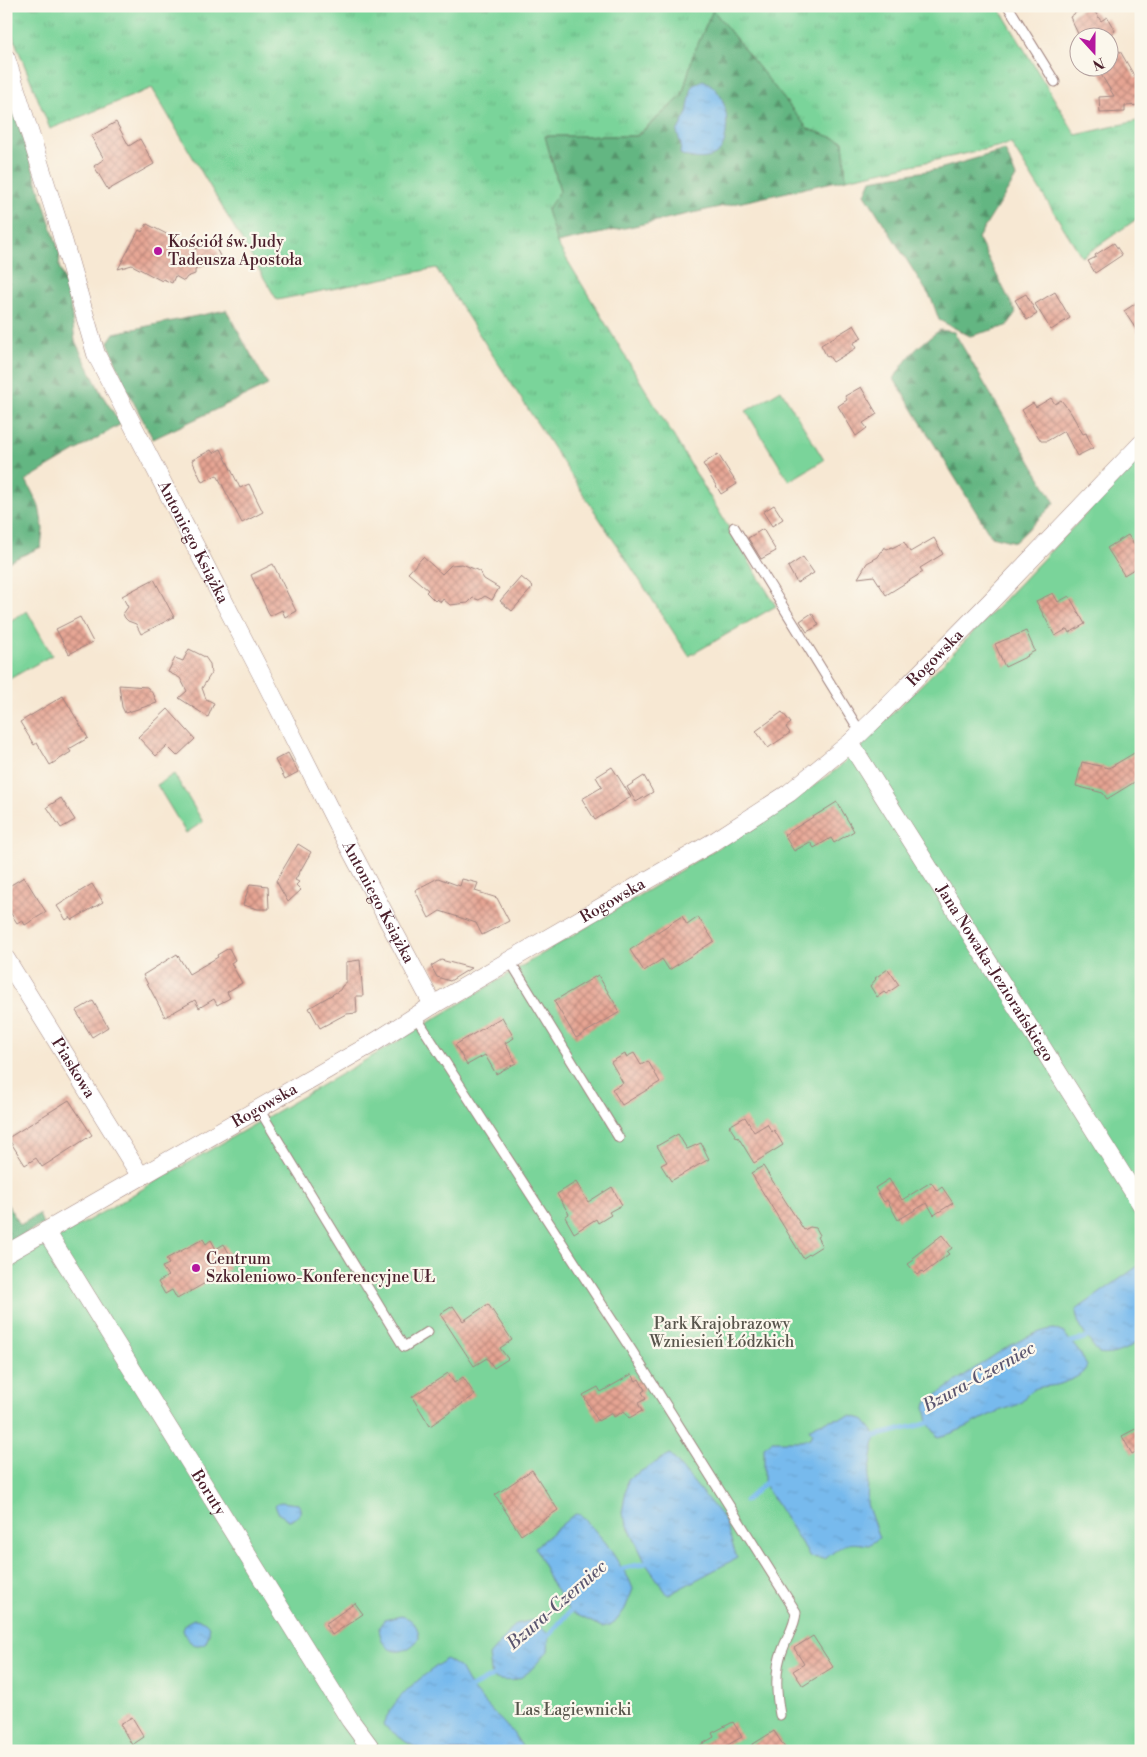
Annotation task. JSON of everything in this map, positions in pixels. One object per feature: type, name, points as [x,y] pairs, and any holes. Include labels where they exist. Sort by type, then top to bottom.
[{"type":"street","name":"Antoniego Książka","points":[[6,58],[57,219],[96,354],[260,670],[338,828],[434,1006]]},
{"type":"street","name":"Rogowska","points":[[6,1254],[375,1042],[722,837],[789,793],[855,738],[990,602],[1141,444]]},
{"type":"street","name":"Jana Nowaka-Jeziorańskiego","points":[[855,738],[1141,1204]]},
{"type":"street","name":"Piaskowa","points":[[6,959],[141,1176]]},
{"type":"street","name":"Boruty","points":[[46,1231],[350,1720],[373,1751]]},
{"type":"lane","points":[[1008,6],[1054,82]]},
{"type":"lane","points":[[734,527],[855,738]]},
{"type":"lane","points":[[510,961],[619,1138]]},
{"type":"lane","points":[[416,1017],[638,1359],[796,1612],[795,1625],[782,1650],[777,1676],[777,1698],[780,1715]]},
{"type":"lane","points":[[259,1109],[404,1347],[428,1332]]},
{"type":"green space","points":[[12,6],[998,6],[1076,135],[1141,120],[1141,216],[1082,257],[1011,144],[846,179],[843,141],[808,129],[713,10],[693,55],[682,96],[636,136],[545,136],[560,192],[547,210],[557,243],[776,606],[689,656],[436,268],[277,300],[152,88],[50,129],[6,19],[6,9]]},
{"type":"green space","points":[[713,10],[808,129],[843,141],[846,179],[557,243],[547,210],[560,191],[545,136],[637,136],[682,96],[693,55]]},
{"type":"green space","points":[[6,85],[60,254],[59,266],[69,295],[75,341],[102,395],[121,424],[26,480],[39,506],[43,529],[41,547],[6,563]]},
{"type":"green space","points":[[1005,150],[1016,177],[978,238],[1016,313],[1007,326],[970,336],[939,320],[932,300],[865,194],[871,180],[939,169]]},
{"type":"green space","points":[[226,310],[268,385],[153,439],[127,390],[108,342],[114,333]]},
{"type":"green space","points":[[940,330],[954,332],[1055,503],[1015,542],[991,536],[894,379],[914,352]]},
{"type":"green space","points":[[781,390],[824,460],[789,481],[746,411]]},
{"type":"green space","name":"Park Krajobrazowy Wzniesień Łódzkich","points":[[1141,456],[1141,1751],[6,1751],[6,1268],[388,1047],[782,809],[837,769],[963,643]]},
{"type":"green space","points":[[27,611],[52,655],[6,681],[6,623]]},
{"type":"green space","points":[[174,774],[203,822],[186,833],[157,785]]},
{"type":"green space","points":[[6,1202],[20,1225],[39,1214],[43,1224],[6,1245]]},
{"type":"water","points":[[703,80],[710,84],[720,95],[725,109],[726,133],[724,145],[714,156],[691,158],[680,154],[681,145],[677,132],[687,113],[692,86]]},
{"type":"water","points":[[1141,1264],[1141,1338],[1122,1351],[1104,1355],[1099,1354],[1081,1328],[1076,1310]]},
{"type":"water","points":[[1054,1329],[1064,1333],[1080,1353],[1087,1365],[1083,1372],[1059,1384],[1033,1390],[1017,1405],[997,1412],[961,1430],[938,1437],[928,1423],[925,1406],[928,1401],[1008,1347],[1040,1332]]},
{"type":"water","points":[[851,1416],[863,1419],[876,1435],[868,1480],[867,1504],[879,1538],[869,1545],[855,1543],[845,1545],[825,1559],[810,1557],[764,1484],[764,1447],[772,1441],[802,1441],[810,1438],[812,1433],[809,1429],[814,1426],[829,1420]]},
{"type":"water","points":[[670,1454],[724,1519],[737,1558],[668,1595],[646,1564],[622,1513],[628,1479]]},
{"type":"water","points":[[281,1502],[298,1504],[300,1507],[299,1515],[289,1520],[279,1514],[275,1505]]},
{"type":"water","points":[[576,1514],[581,1515],[606,1543],[629,1579],[633,1589],[625,1609],[617,1620],[610,1625],[602,1627],[569,1611],[550,1580],[535,1547]]},
{"type":"water","points":[[401,1616],[412,1621],[418,1631],[419,1639],[406,1649],[393,1651],[384,1643],[379,1627],[384,1620]]},
{"type":"water","points":[[194,1619],[204,1621],[208,1626],[209,1633],[205,1643],[201,1645],[191,1643],[183,1630],[186,1623]]},
{"type":"water","points":[[533,1620],[549,1635],[548,1651],[530,1671],[518,1679],[502,1680],[492,1678],[489,1656],[516,1624]]},
{"type":"water","points":[[446,1659],[460,1668],[471,1688],[513,1733],[525,1751],[422,1751],[383,1725],[395,1704],[409,1688]]},
{"type":"building","points":[[1085,6],[1091,6],[1101,21],[1107,17],[1113,28],[1075,28],[1070,17]]},
{"type":"building","points":[[1120,51],[1135,77],[1141,77],[1141,105],[1125,106],[1125,112],[1100,113],[1099,97],[1114,96],[1103,78],[1120,78]]},
{"type":"building","points":[[116,122],[129,146],[140,139],[154,164],[108,190],[94,166],[104,159],[91,136]]},
{"type":"building","name":"Kościół św. Judy Tadeusza Apostoła","points":[[147,224],[196,249],[212,241],[220,256],[195,270],[195,274],[187,277],[184,281],[175,276],[172,283],[163,279],[162,281],[132,265],[118,269],[139,230],[142,232]]},
{"type":"building","points":[[1114,243],[1122,255],[1095,273],[1088,261]]},
{"type":"building","points":[[1055,292],[1070,318],[1051,330],[1035,304]]},
{"type":"building","points":[[1026,294],[1037,314],[1027,320],[1015,300]]},
{"type":"building","points":[[1141,300],[1141,337],[1124,311]]},
{"type":"building","points":[[854,325],[862,338],[853,343],[856,348],[833,362],[829,356],[827,357],[821,345]]},
{"type":"building","points":[[861,387],[877,414],[863,423],[867,428],[856,436],[838,406],[847,400],[845,396]]},
{"type":"building","points":[[1051,398],[1055,404],[1061,400],[1083,434],[1086,433],[1093,448],[1077,456],[1064,431],[1047,441],[1041,441],[1022,410],[1033,403],[1036,407]]},
{"type":"building","points":[[221,449],[240,488],[249,484],[263,512],[242,523],[217,475],[202,482],[192,460],[211,450],[213,453]]},
{"type":"building","points":[[718,454],[737,484],[721,494],[703,464]]},
{"type":"building","points":[[774,505],[783,519],[772,526],[763,512]]},
{"type":"building","points":[[763,529],[776,551],[761,559],[748,538]]},
{"type":"building","points":[[1128,535],[1141,555],[1141,565],[1124,575],[1107,548]]},
{"type":"building","points":[[934,538],[943,554],[920,568],[923,572],[886,595],[874,576],[858,578],[867,563],[878,557],[884,547],[887,549],[892,548],[904,542],[910,552]]},
{"type":"building","points":[[423,557],[442,574],[451,565],[462,564],[479,571],[484,579],[499,588],[492,600],[485,596],[479,600],[473,598],[468,603],[450,605],[443,599],[441,602],[437,599],[435,601],[426,592],[428,590],[408,573]]},
{"type":"building","points":[[803,557],[814,573],[797,583],[788,567]]},
{"type":"building","points":[[273,564],[296,611],[285,617],[282,610],[270,616],[251,575]]},
{"type":"building","points":[[521,577],[533,587],[512,611],[500,601]]},
{"type":"building","points":[[154,579],[174,617],[141,634],[136,624],[128,621],[123,614],[128,607],[122,596]]},
{"type":"building","points":[[1053,593],[1058,602],[1069,596],[1085,624],[1069,633],[1067,629],[1055,636],[1036,601]]},
{"type":"building","points":[[812,613],[819,625],[807,632],[800,621]]},
{"type":"building","points":[[80,617],[93,642],[69,654],[56,629]]},
{"type":"building","points":[[1026,631],[1035,651],[1005,667],[995,644]]},
{"type":"building","points":[[189,649],[205,657],[210,664],[211,674],[202,688],[206,699],[214,703],[208,717],[179,698],[187,691],[180,678],[168,672],[175,658],[183,661]]},
{"type":"building","points":[[119,685],[147,687],[154,695],[157,703],[125,713],[122,707]]},
{"type":"building","points":[[63,696],[88,738],[69,749],[71,752],[50,765],[37,743],[34,745],[20,722]]},
{"type":"building","points":[[168,709],[195,739],[177,756],[167,746],[156,756],[138,737]]},
{"type":"building","points":[[782,712],[791,723],[786,727],[790,733],[768,748],[756,731]]},
{"type":"building","points":[[1141,749],[1141,778],[1107,799],[1103,793],[1076,786],[1082,762],[1109,768]]},
{"type":"building","points":[[288,753],[298,772],[285,779],[275,760]]},
{"type":"building","points":[[612,767],[631,797],[595,820],[582,799],[602,787],[596,777]]},
{"type":"building","points":[[644,776],[653,792],[636,802],[627,787]]},
{"type":"building","points":[[61,798],[75,820],[61,828],[47,807]]},
{"type":"building","points":[[837,802],[854,831],[834,843],[831,838],[814,848],[810,842],[794,851],[784,835]]},
{"type":"building","points":[[298,844],[311,852],[295,880],[299,882],[296,885],[301,890],[288,902],[276,881]]},
{"type":"building","points":[[24,877],[46,912],[25,925],[22,920],[17,923],[6,906],[6,888]]},
{"type":"building","points":[[438,878],[460,886],[462,879],[478,883],[475,891],[497,898],[509,921],[482,935],[476,923],[440,911],[429,918],[415,890]]},
{"type":"building","points":[[92,884],[103,902],[72,920],[70,917],[66,920],[57,906]]},
{"type":"building","points":[[250,884],[268,886],[269,909],[258,909],[243,905]]},
{"type":"building","points":[[682,916],[687,925],[698,917],[714,941],[669,970],[662,959],[644,971],[630,950]]},
{"type":"building","points":[[229,948],[235,960],[231,963],[242,983],[227,992],[230,998],[217,1005],[214,999],[199,1008],[195,1000],[165,1017],[143,975],[177,954],[189,974],[218,957],[217,955]]},
{"type":"building","points":[[360,960],[363,996],[356,996],[357,1013],[346,1014],[320,1028],[309,1008],[340,990],[346,983],[346,962]]},
{"type":"building","points":[[441,960],[471,968],[450,981],[437,977],[431,966]]},
{"type":"building","points":[[888,969],[899,985],[886,994],[884,992],[877,997],[870,986],[875,978]]},
{"type":"building","points":[[598,975],[620,1012],[576,1038],[554,1001]]},
{"type":"building","points":[[93,1001],[108,1027],[92,1037],[76,1011]]},
{"type":"building","points":[[502,1017],[514,1038],[505,1043],[516,1063],[496,1074],[485,1055],[467,1065],[455,1045]]},
{"type":"building","points":[[634,1053],[641,1065],[648,1061],[660,1082],[622,1105],[612,1089],[623,1083],[611,1062],[625,1054],[626,1057]]},
{"type":"building","points":[[69,1100],[92,1135],[42,1167],[36,1158],[25,1165],[8,1138]]},
{"type":"building","points":[[745,1117],[754,1132],[767,1124],[772,1132],[774,1130],[783,1145],[754,1163],[729,1126]]},
{"type":"building","points":[[678,1134],[687,1149],[701,1143],[709,1159],[671,1181],[661,1165],[667,1162],[657,1146]]},
{"type":"building","points":[[763,1166],[804,1230],[810,1227],[816,1228],[820,1235],[817,1237],[822,1246],[803,1258],[751,1173]]},
{"type":"building","points":[[889,1179],[902,1200],[931,1182],[937,1191],[942,1187],[953,1203],[934,1215],[927,1203],[898,1220],[887,1200],[884,1202],[875,1188]]},
{"type":"building","points":[[576,1182],[588,1202],[612,1187],[622,1205],[609,1212],[611,1215],[598,1223],[596,1219],[574,1233],[565,1217],[569,1214],[557,1194]]},
{"type":"building","points":[[942,1235],[952,1248],[947,1252],[949,1254],[924,1273],[922,1271],[917,1275],[908,1264],[914,1260],[912,1258]]},
{"type":"building","name":"Centrum Szkoleniowo-Konferencyjne UŁ","points":[[203,1239],[206,1244],[211,1240],[216,1249],[224,1244],[230,1255],[224,1259],[230,1269],[177,1299],[172,1290],[165,1294],[158,1282],[168,1276],[162,1267],[169,1264],[166,1259]]},
{"type":"building","points":[[488,1304],[512,1340],[500,1348],[508,1359],[494,1368],[487,1358],[474,1366],[440,1314],[453,1306],[463,1321]]},
{"type":"building","points":[[448,1373],[454,1383],[463,1377],[475,1395],[430,1426],[412,1397]]},
{"type":"building","points":[[632,1374],[636,1381],[639,1379],[645,1390],[642,1392],[646,1399],[638,1403],[642,1411],[629,1418],[624,1411],[614,1417],[612,1413],[598,1421],[583,1395],[598,1387],[601,1392]]},
{"type":"building","points":[[1141,1426],[1141,1449],[1132,1454],[1122,1436]]},
{"type":"building","points":[[532,1470],[558,1510],[521,1535],[495,1495]]},
{"type":"building","points":[[355,1603],[363,1614],[332,1635],[325,1624]]},
{"type":"building","points":[[813,1636],[833,1667],[803,1686],[793,1671],[804,1664],[794,1648]]},
{"type":"building","points":[[132,1717],[144,1737],[132,1745],[120,1724]]},
{"type":"building","points":[[733,1722],[742,1737],[717,1751],[690,1751],[714,1737],[712,1733]]},
{"type":"building","points":[[774,1731],[787,1751],[742,1751]]},
{"type":"waterway","name":"Bzura-Czerniec","points":[[1064,1345],[1093,1334]]},
{"type":"waterway","name":"Bzura-Czerniec","points":[[871,1437],[928,1423],[933,1420]]},
{"type":"waterway","name":"Bzura-Czerniec","points":[[745,1501],[770,1481]]},
{"type":"waterway","name":"Bzura-Czerniec","points":[[617,1572],[621,1569],[651,1561]]},
{"type":"waterway","name":"Bzura-Czerniec","points":[[543,1639],[549,1635],[574,1607]]},
{"type":"waterway","name":"Bzura-Czerniec","points":[[468,1695],[471,1688],[497,1674]]},
{"type":"place","name":"Kościół św. Judy Tadeusza Apostoła","points":[[158,251]]},
{"type":"place","name":"Centrum Szkoleniowo-Konferencyjne UŁ","points":[[196,1268]]},
{"type":"park label","name":"Las Łagiewnicki","points":[[573,1710]]}]
